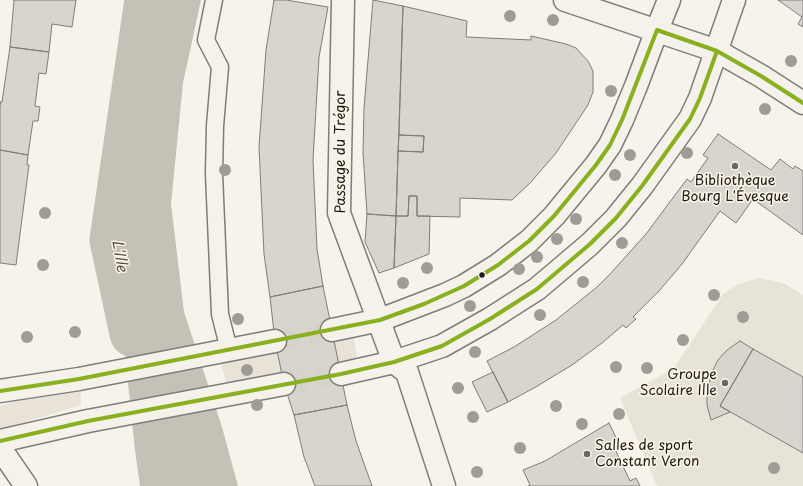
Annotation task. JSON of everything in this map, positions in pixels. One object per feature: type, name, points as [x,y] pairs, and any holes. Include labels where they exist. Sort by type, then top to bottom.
[{"type":"main road","name":"Passage du Trégor","points":[[343,0],[339,213],[380,320],[394,362]]},
{"type":"main road","points":[[565,0],[717,52],[761,76],[803,103]]},
{"type":"main road","points":[[332,330],[380,320],[424,304],[464,286],[505,260],[554,216],[596,165],[610,145],[636,86],[656,30],[669,0]]},
{"type":"main road","points":[[341,374],[394,362],[442,346],[490,319],[537,289],[590,244],[616,218],[638,191],[690,119],[700,98],[734,0]]},
{"type":"main road","points":[[0,391],[79,379],[276,341]]},
{"type":"main road","points":[[394,362],[407,372],[444,486]]},
{"type":"main road","points":[[0,402],[53,383]]},
{"type":"main road","points":[[0,441],[60,427],[284,384]]},
{"type":"main road","points":[[0,448],[26,486]]},
{"type":"lane","points":[[214,0],[206,40],[220,67],[215,126],[214,174],[222,352]]},
{"type":"shaded area","points":[[130,0],[201,0],[183,83],[171,204],[184,312],[222,427],[238,486],[140,486],[122,326],[120,272],[121,168]]},
{"type":"shaded area","name":"Groupe Scolaire Ille","points":[[758,278],[783,283],[803,295],[803,486],[658,486],[620,398],[674,368],[723,294],[739,284]]},
{"type":"shaded area","points":[[349,336],[354,338],[357,356],[354,362],[227,388],[221,362]]},
{"type":"shaded area","points":[[80,387],[81,405],[0,430],[0,406],[14,401]]},
{"type":"building","points":[[14,0],[76,0],[72,27],[52,24],[49,52],[10,47]]},
{"type":"building","points":[[274,0],[286,0],[328,7],[319,57],[313,160],[317,249],[323,286],[270,297],[264,254],[259,147],[266,50]]},
{"type":"building","points":[[373,0],[403,6],[396,216],[367,214],[363,153],[364,108]]},
{"type":"building","points":[[778,0],[803,0],[803,27],[798,24],[802,17]]},
{"type":"building","points":[[403,6],[467,21],[466,37],[531,40],[531,36],[566,44],[576,48],[588,61],[593,71],[593,92],[588,105],[556,153],[531,182],[512,200],[460,198],[460,217],[417,216],[417,196],[409,196],[408,216],[396,216],[398,151],[423,152],[424,136],[399,135]]},
{"type":"building","points":[[10,47],[49,52],[46,74],[39,73],[35,106],[40,107],[38,121],[33,121],[28,155],[0,150],[0,106],[1,101],[2,102]]},
{"type":"building","points":[[718,134],[771,170],[780,159],[793,169],[795,166],[803,171],[803,235],[753,199],[736,223],[720,211],[682,264],[659,291],[633,317],[636,319],[626,328],[623,325],[602,343],[572,365],[508,402],[487,361],[514,347],[556,320],[597,287],[646,234],[687,179],[691,182],[708,158],[703,155]]},
{"type":"building","points":[[399,135],[424,136],[423,152],[398,151]]},
{"type":"building","points":[[0,150],[28,155],[27,165],[29,165],[16,265],[0,263]]},
{"type":"building","points":[[409,196],[417,196],[417,216],[430,216],[429,254],[394,268],[396,216],[408,216]]},
{"type":"building","points":[[367,214],[396,216],[394,268],[379,273],[365,242]]},
{"type":"building","points":[[323,286],[347,405],[294,415],[284,384],[275,341],[270,297]]},
{"type":"building","points":[[740,341],[753,349],[720,406],[730,412],[711,420],[707,405],[707,392],[712,372],[718,360],[727,350]]},
{"type":"building","points":[[753,349],[803,377],[803,453],[720,406]]},
{"type":"building","points":[[493,372],[508,402],[487,412],[472,382]]},
{"type":"building","points":[[347,405],[356,441],[372,486],[315,486],[304,457],[294,415]]},
{"type":"building","name":"Salles de sport Constant Veron","points":[[609,423],[619,444],[614,447],[630,481],[636,478],[640,486],[528,486],[530,485],[523,470],[545,461]]},
{"type":"waterway","name":"L'Ille","points":[[134,333],[114,240],[149,0]]},
{"type":"tunnel","points":[[275,341],[332,330]]},
{"type":"tunnel","points":[[284,384],[341,374]]},
{"type":"transit line","points":[[0,391],[79,379],[380,320],[424,304],[464,286],[498,265],[529,241],[554,216],[596,165],[610,145],[622,120],[657,30],[717,51],[761,76],[803,103]]},
{"type":"transit line","points":[[0,441],[88,421],[341,374],[394,362],[442,346],[490,319],[537,289],[590,244],[616,218],[642,186],[690,119],[700,98],[717,51]]},
{"type":"place","name":"Bibliothèque Bourg L'Évesque","points":[[735,166]]},
{"type":"place","name":"Groupe Scolaire Ille","points":[[725,383]]},
{"type":"place","name":"Salles de sport Constant Veron","points":[[587,454]]}]
